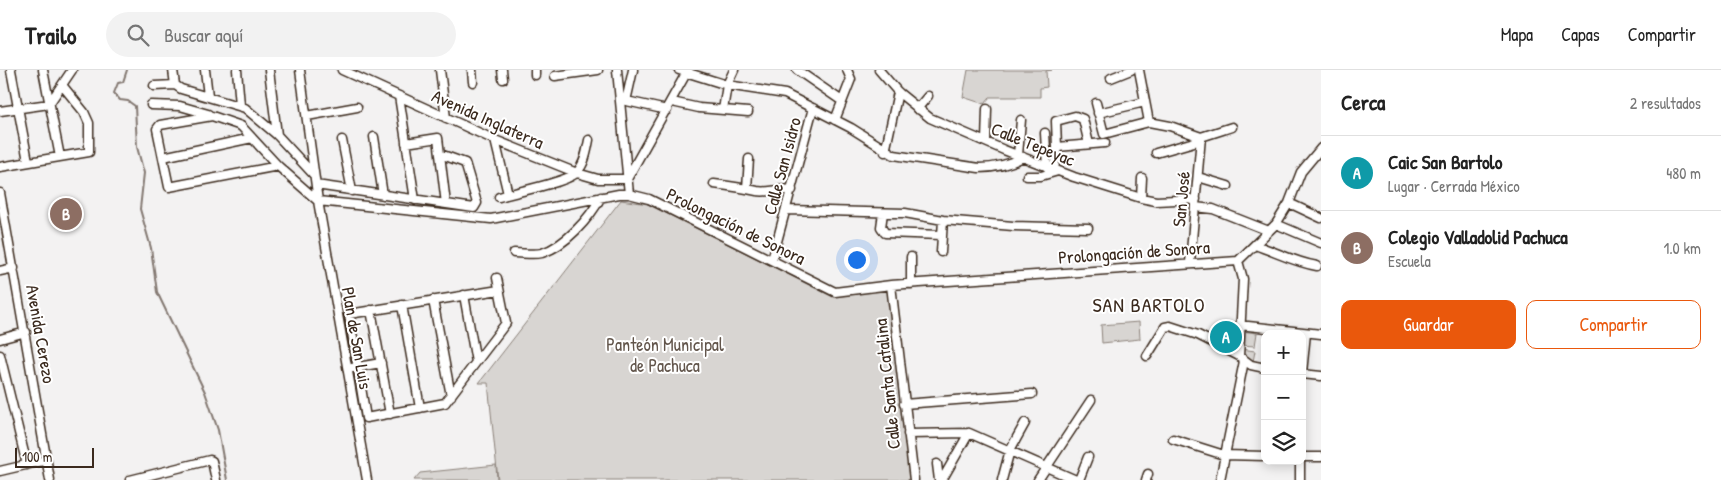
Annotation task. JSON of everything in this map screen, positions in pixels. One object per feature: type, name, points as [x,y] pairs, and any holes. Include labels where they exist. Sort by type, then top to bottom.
[{"type":"street","points":[[11,70],[28,161]]},
{"type":"street","points":[[44,70],[60,157]]},
{"type":"street","points":[[0,111],[19,110],[49,104],[72,70]]},
{"type":"street","points":[[173,70],[175,85]]},
{"type":"street","points":[[205,70],[208,96]]},
{"type":"street","points":[[237,70],[240,105]]},
{"type":"street","points":[[269,70],[277,135]]},
{"type":"street","name":"Plan de San Luis","points":[[300,70],[318,201],[367,480]]},
{"type":"street","name":"Avenida Inglaterra","points":[[342,70],[495,140],[577,173],[598,179],[627,179]]},
{"type":"street","points":[[440,70],[446,118]]},
{"type":"street","points":[[472,70],[473,82]]},
{"type":"street","points":[[555,76],[598,70]]},
{"type":"street","points":[[617,70],[624,100],[629,194]]},
{"type":"street","points":[[624,100],[633,70]]},
{"type":"street","points":[[679,70],[727,85],[785,94],[851,128],[886,152],[894,155],[979,168],[989,168],[1015,161],[1021,156],[1021,120]]},
{"type":"street","points":[[723,110],[727,85],[734,70]]},
{"type":"street","points":[[797,70],[842,101]]},
{"type":"street","points":[[835,120],[851,79],[847,70]]},
{"type":"street","name":"Calle Tepeyac","points":[[879,70],[898,92],[930,118],[1055,170],[1141,198],[1196,204],[1321,243]]},
{"type":"street","points":[[1111,78],[1132,70]]},
{"type":"street","points":[[1139,70],[1149,122]]},
{"type":"street","points":[[627,179],[688,72]]},
{"type":"street","points":[[0,167],[89,152],[89,124],[84,112],[62,85]]},
{"type":"street","points":[[154,86],[175,85],[181,89],[240,105],[277,135],[314,175]]},
{"type":"street","points":[[886,152],[898,92]]},
{"type":"street","points":[[399,96],[416,200]]},
{"type":"street","points":[[917,109],[928,96]]},
{"type":"street","points":[[624,100],[667,110]]},
{"type":"street","points":[[672,102],[699,108],[748,112]]},
{"type":"street","points":[[1098,113],[1145,102]]},
{"type":"street","points":[[1096,103],[1104,134],[1149,122],[1170,126],[1201,139]]},
{"type":"street","points":[[151,105],[180,106],[241,126],[278,166],[318,201]]},
{"type":"street","points":[[307,116],[357,107]]},
{"type":"street","name":"Calle San Isidro","points":[[772,260],[813,108]]},
{"type":"street","points":[[986,142],[987,109]]},
{"type":"street","points":[[212,116],[158,126],[162,157],[169,187],[278,166]]},
{"type":"street","points":[[1055,170],[1057,147],[1056,121],[1076,116],[1083,119],[1089,144]]},
{"type":"street","points":[[1156,153],[1232,127]]},
{"type":"street","points":[[1045,134],[1055,170],[1060,180]]},
{"type":"street","points":[[374,137],[382,195]]},
{"type":"street","points":[[162,157],[252,138]]},
{"type":"street","points":[[406,143],[438,138],[446,204]]},
{"type":"street","name":"San José","points":[[1190,263],[1201,139]]},
{"type":"street","points":[[342,140],[352,191]]},
{"type":"street","points":[[495,140],[508,194]]},
{"type":"street","points":[[500,197],[566,179],[577,173],[586,153],[589,140]]},
{"type":"street","points":[[1057,147],[1105,143]]},
{"type":"street","points":[[1220,480],[1242,358],[1239,325],[1242,279],[1238,261],[1273,227],[1290,202],[1301,172],[1321,148]]},
{"type":"street","points":[[316,185],[474,208],[477,206],[465,163],[440,154]]},
{"type":"street","points":[[747,188],[748,159]]},
{"type":"street","points":[[1027,176],[1041,176],[1055,170]]},
{"type":"street","points":[[1198,177],[1228,186]]},
{"type":"street","points":[[1141,198],[1142,178]]},
{"type":"street","points":[[714,184],[747,188],[758,192],[780,188],[792,190]]},
{"type":"street","name":"Prolongación de Sonora","points":[[318,201],[491,219],[601,197],[629,194],[649,199],[835,292],[891,285],[1238,261]]},
{"type":"street","points":[[514,253],[540,254],[552,249],[573,232],[601,197]]},
{"type":"street","name":"Avenida Cerezo","points":[[1,198],[26,332],[50,480]]},
{"type":"street","points":[[1290,202],[1321,218]]},
{"type":"street","points":[[788,206],[923,215],[943,220],[1013,226],[1088,228]]},
{"type":"street","points":[[883,213],[882,232],[941,235]]},
{"type":"street","points":[[941,252],[943,220]]},
{"type":"street","points":[[1255,245],[1282,254],[1299,263],[1317,266]]},
{"type":"street","points":[[911,257],[911,284]]},
{"type":"street","points":[[0,271],[14,268]]},
{"type":"street","points":[[497,278],[506,323],[445,403],[366,418],[356,367],[349,314],[499,290]]},
{"type":"street","name":"Calle Santa Catalina","points":[[891,285],[914,480]]},
{"type":"street","points":[[464,295],[476,362]]},
{"type":"street","points":[[433,300],[451,396]]},
{"type":"street","points":[[402,305],[420,408]]},
{"type":"street","points":[[371,310],[390,414]]},
{"type":"street","points":[[1239,325],[1281,330]]},
{"type":"street","points":[[1147,356],[1165,327],[1170,326],[1198,335],[1242,358],[1251,365],[1261,367]]},
{"type":"street","points":[[0,339],[26,332]]},
{"type":"street","points":[[1306,333],[1321,334]]},
{"type":"street","points":[[0,355],[2,371],[27,465]]},
{"type":"street","points":[[347,369],[381,362]]},
{"type":"street","points":[[1306,374],[1321,376]]},
{"type":"street","points":[[904,404],[1032,394]]},
{"type":"street","points":[[1038,480],[1091,400]]},
{"type":"street","points":[[1002,480],[1010,450],[1025,423]]},
{"type":"street","points":[[940,480],[969,433]]},
{"type":"street","points":[[908,434],[969,433],[1078,480],[1088,457]]},
{"type":"street","points":[[1173,439],[1224,455],[1261,456]]},
{"type":"street","points":[[1306,457],[1321,457]]},
{"type":"street","points":[[0,471],[47,460]]},
{"type":"street","points":[[130,480],[210,460],[212,461],[216,480]]},
{"type":"street","points":[[937,464],[940,480]]},
{"type":"street","points":[[1300,465],[1300,480]]},
{"type":"green space","points":[[968,70],[1052,70],[1046,71],[1047,87],[1040,88],[1040,97],[990,97],[984,104],[963,97]]},
{"type":"green space","name":"Panteón Municipal de Pachuca","points":[[621,200],[648,204],[833,297],[890,289],[910,480],[498,480],[488,383],[479,383]]},
{"type":"green space","points":[[1139,322],[1140,339],[1102,343],[1101,325]]},
{"type":"green space","points":[[1241,331],[1257,333],[1255,346],[1240,345]]},
{"type":"green space","points":[[1241,349],[1255,351],[1253,362],[1242,357]]},
{"type":"green space","points":[[496,465],[497,480],[414,480],[420,473]]},
{"type":"waterway","points":[[127,70],[123,82],[118,83],[114,93],[120,100],[128,101],[135,106],[137,147],[144,173],[140,209],[151,248],[157,292],[205,392],[218,430],[227,480]]},
{"type":"place","name":"Colegio Valladolid Pachuca","points":[[66,214]]},
{"type":"place","name":"Caic San Bartolo","points":[[1226,337]]},
{"type":"district","name":"SAN BARTOLO","points":[[1149,304]]}]
